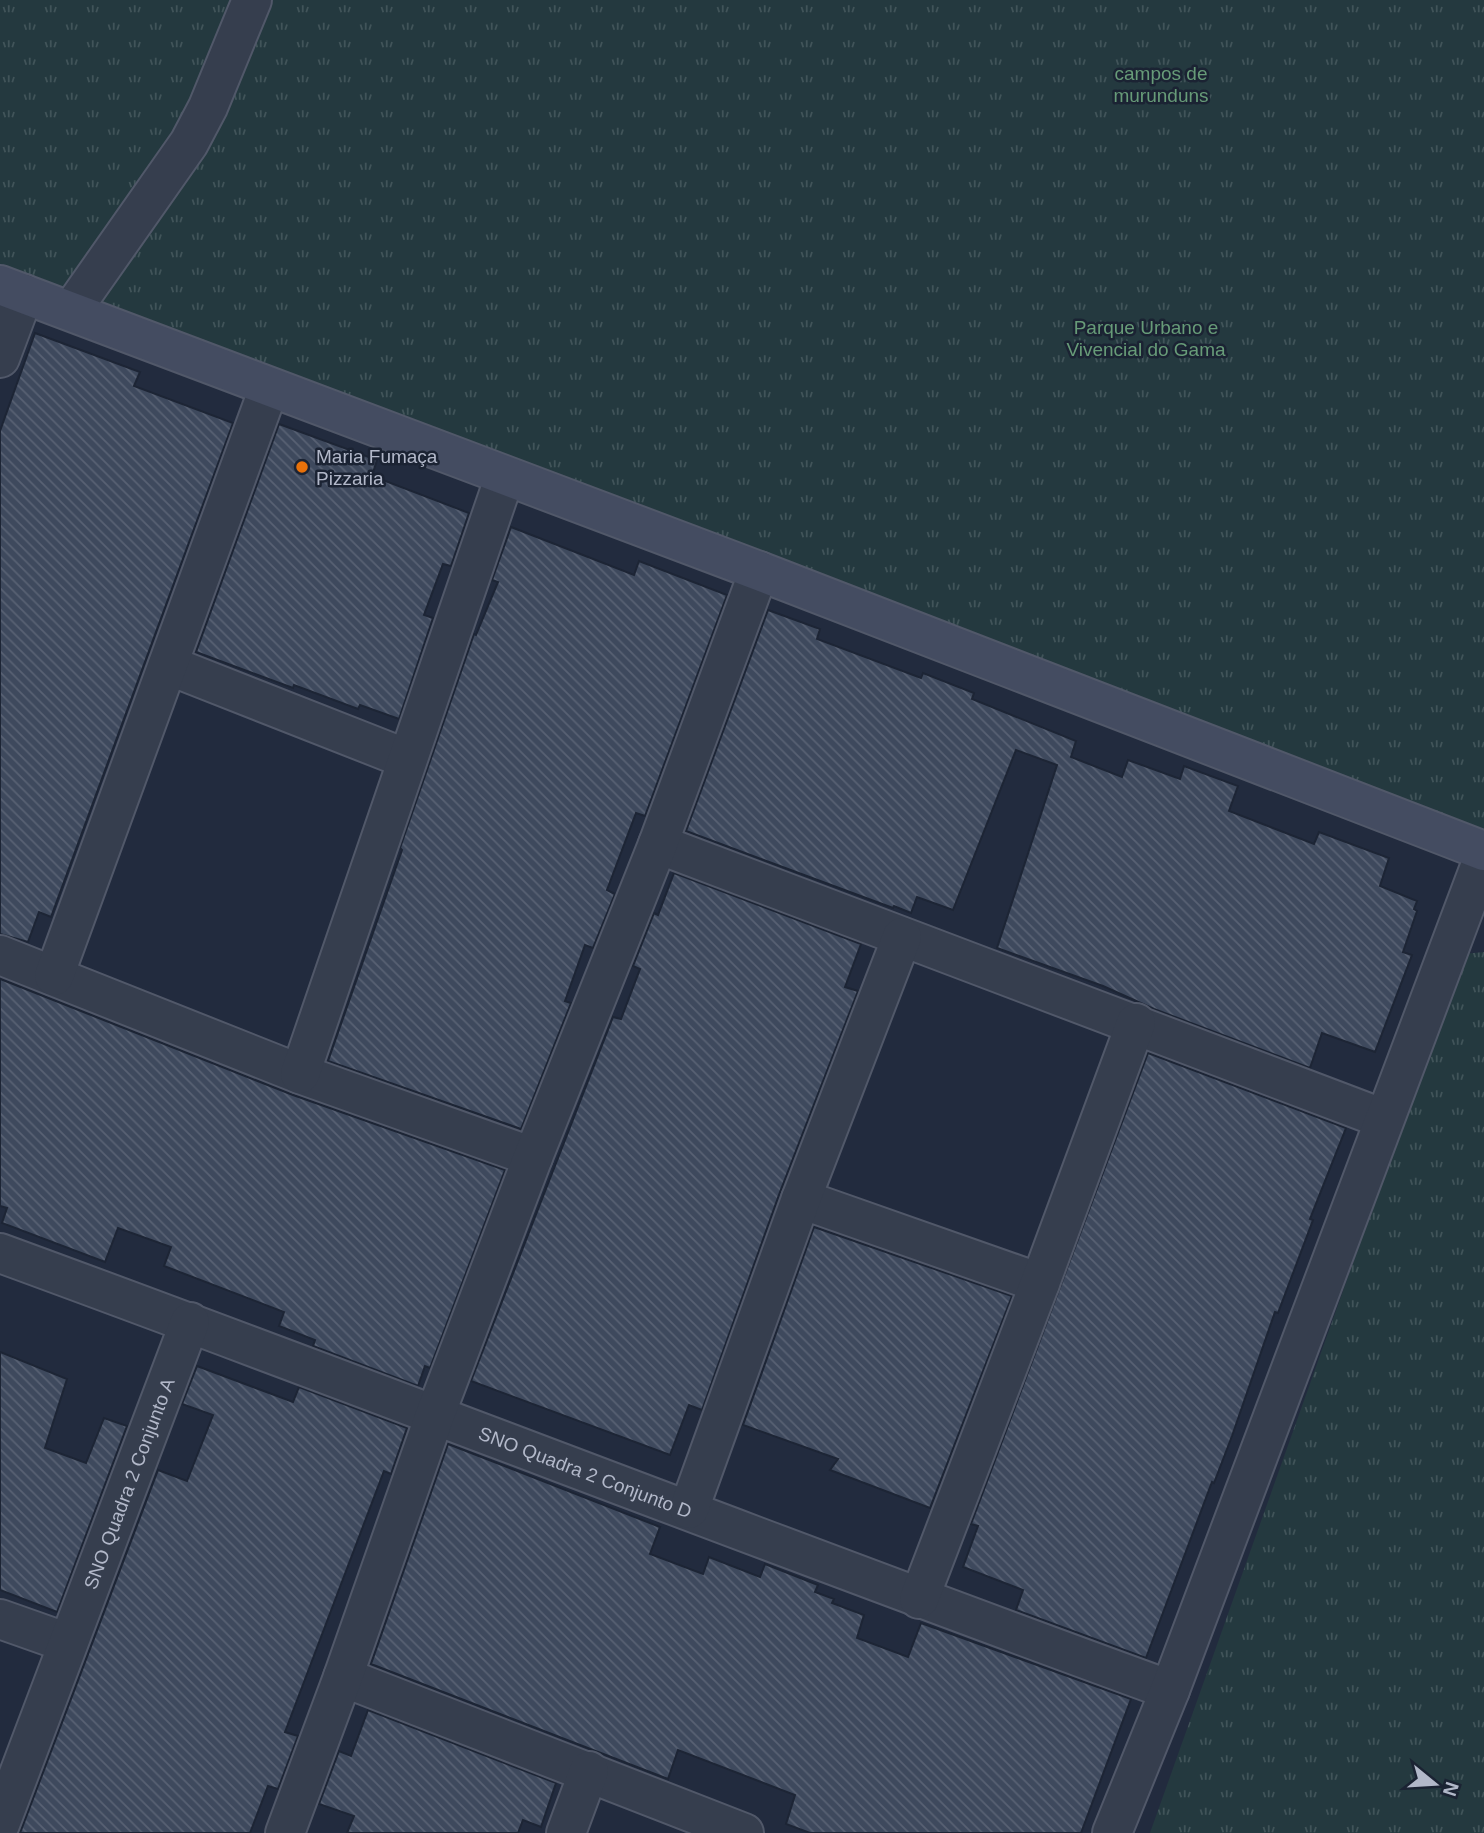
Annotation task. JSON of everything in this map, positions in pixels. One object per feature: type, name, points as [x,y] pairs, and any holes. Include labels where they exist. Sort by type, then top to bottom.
[{"type":"street","points":[[71,312],[189,143],[208,107],[252,0]]},
{"type":"street","points":[[0,358],[12,289],[759,571],[1484,851]]},
{"type":"street","points":[[54,976],[269,388]]},
{"type":"street","points":[[300,1073],[505,476]]},
{"type":"street","points":[[285,1833],[435,1415],[533,1157],[658,844],[759,571]]},
{"type":"street","points":[[168,665],[407,759]]},
{"type":"street","points":[[658,844],[1384,1119]]},
{"type":"street","points":[[1112,1833],[1170,1690],[1384,1119],[1451,950],[1484,856]]},
{"type":"street","points":[[688,1510],[801,1199],[902,937]]},
{"type":"street","points":[[0,954],[300,1073],[533,1157]]},
{"type":"street","points":[[919,1599],[1136,1023]]},
{"type":"street","points":[[801,1199],[1040,1283]]},
{"type":"street","name":"SNO Quadra 2 Conjunto D","points":[[0,1253],[190,1322],[919,1599],[1170,1690]]},
{"type":"street","name":"SNO Quadra 2 Conjunto A","points":[[0,1824],[190,1322]]},
{"type":"street","points":[[0,1619],[68,1643]]},
{"type":"street","points":[[343,1677],[744,1833]]},
{"type":"street","points":[[565,1833],[589,1771]]},
{"type":"green space","name":"Parque Urbano e Vivencial do Gama","points":[[0,0],[1484,0],[1484,829],[0,266]]},
{"type":"green space","points":[[1484,952],[1484,1833],[1150,1833],[1463,954]]},
{"type":"building","points":[[35,333],[140,372],[134,386],[233,423],[51,917],[39,912],[28,942],[0,934],[0,431]]},
{"type":"building","points":[[279,424],[377,460],[372,476],[469,513],[451,566],[443,564],[424,615],[433,618],[399,719],[360,705],[358,709],[294,685],[293,688],[196,652]]},
{"type":"building","points":[[511,527],[634,575],[639,561],[727,595],[645,816],[636,813],[607,890],[615,894],[593,948],[585,945],[565,1001],[571,1003],[521,1129],[328,1061],[474,634],[476,635],[498,582],[492,580]]},
{"type":"building","points":[[768,610],[820,629],[817,639],[921,678],[923,673],[974,693],[972,699],[1076,741],[1071,757],[1122,777],[1128,760],[1180,779],[1184,766],[1238,786],[1229,811],[1314,844],[1319,832],[1389,858],[1380,886],[1417,901],[1414,909],[1417,911],[1403,952],[1412,955],[1375,1052],[1322,1033],[1310,1068],[1154,1009],[1103,986],[997,948],[1057,765],[1016,750],[953,910],[917,897],[911,913],[894,906],[893,908],[686,831]]},
{"type":"building","points":[[674,873],[861,944],[845,987],[858,991],[780,1192],[702,1410],[689,1405],[670,1455],[471,1381],[613,1017],[621,1019],[640,969],[633,966],[654,913],[658,915]]},
{"type":"building","points":[[0,979],[293,1095],[505,1170],[430,1368],[425,1366],[418,1386],[313,1346],[315,1340],[279,1326],[284,1312],[164,1266],[171,1247],[118,1228],[105,1262],[2,1223],[7,1208],[0,1206]]},
{"type":"building","points":[[1148,1053],[1346,1128],[1146,1658],[1016,1610],[1023,1590],[963,1567],[978,1526],[971,1524]]},
{"type":"building","points":[[814,1227],[1012,1296],[930,1508],[830,1470],[838,1459],[743,1425]]},
{"type":"building","points":[[0,1352],[67,1379],[45,1448],[86,1463],[104,1418],[127,1426],[57,1612],[0,1590]]},
{"type":"building","points":[[197,1366],[293,1402],[299,1387],[407,1428],[391,1474],[384,1471],[285,1732],[298,1736],[278,1789],[268,1786],[250,1833],[20,1833],[158,1470],[187,1481],[213,1415],[182,1404]]},
{"type":"building","points":[[448,1444],[660,1527],[650,1554],[703,1574],[709,1557],[760,1577],[765,1564],[818,1585],[815,1592],[834,1599],[832,1603],[864,1615],[857,1638],[908,1657],[921,1623],[1131,1699],[1081,1833],[810,1833],[786,1824],[795,1795],[678,1750],[668,1779],[371,1664]]},
{"type":"building","points":[[368,1710],[556,1783],[541,1827],[523,1820],[518,1833],[347,1833],[354,1816],[319,1804],[339,1751],[351,1756]]},
{"type":"place","name":"Maria Fumaça Pizzaria","points":[[302,467]]},
{"type":"park label","name":"campos de murunduns","points":[[1161,84]]}]
